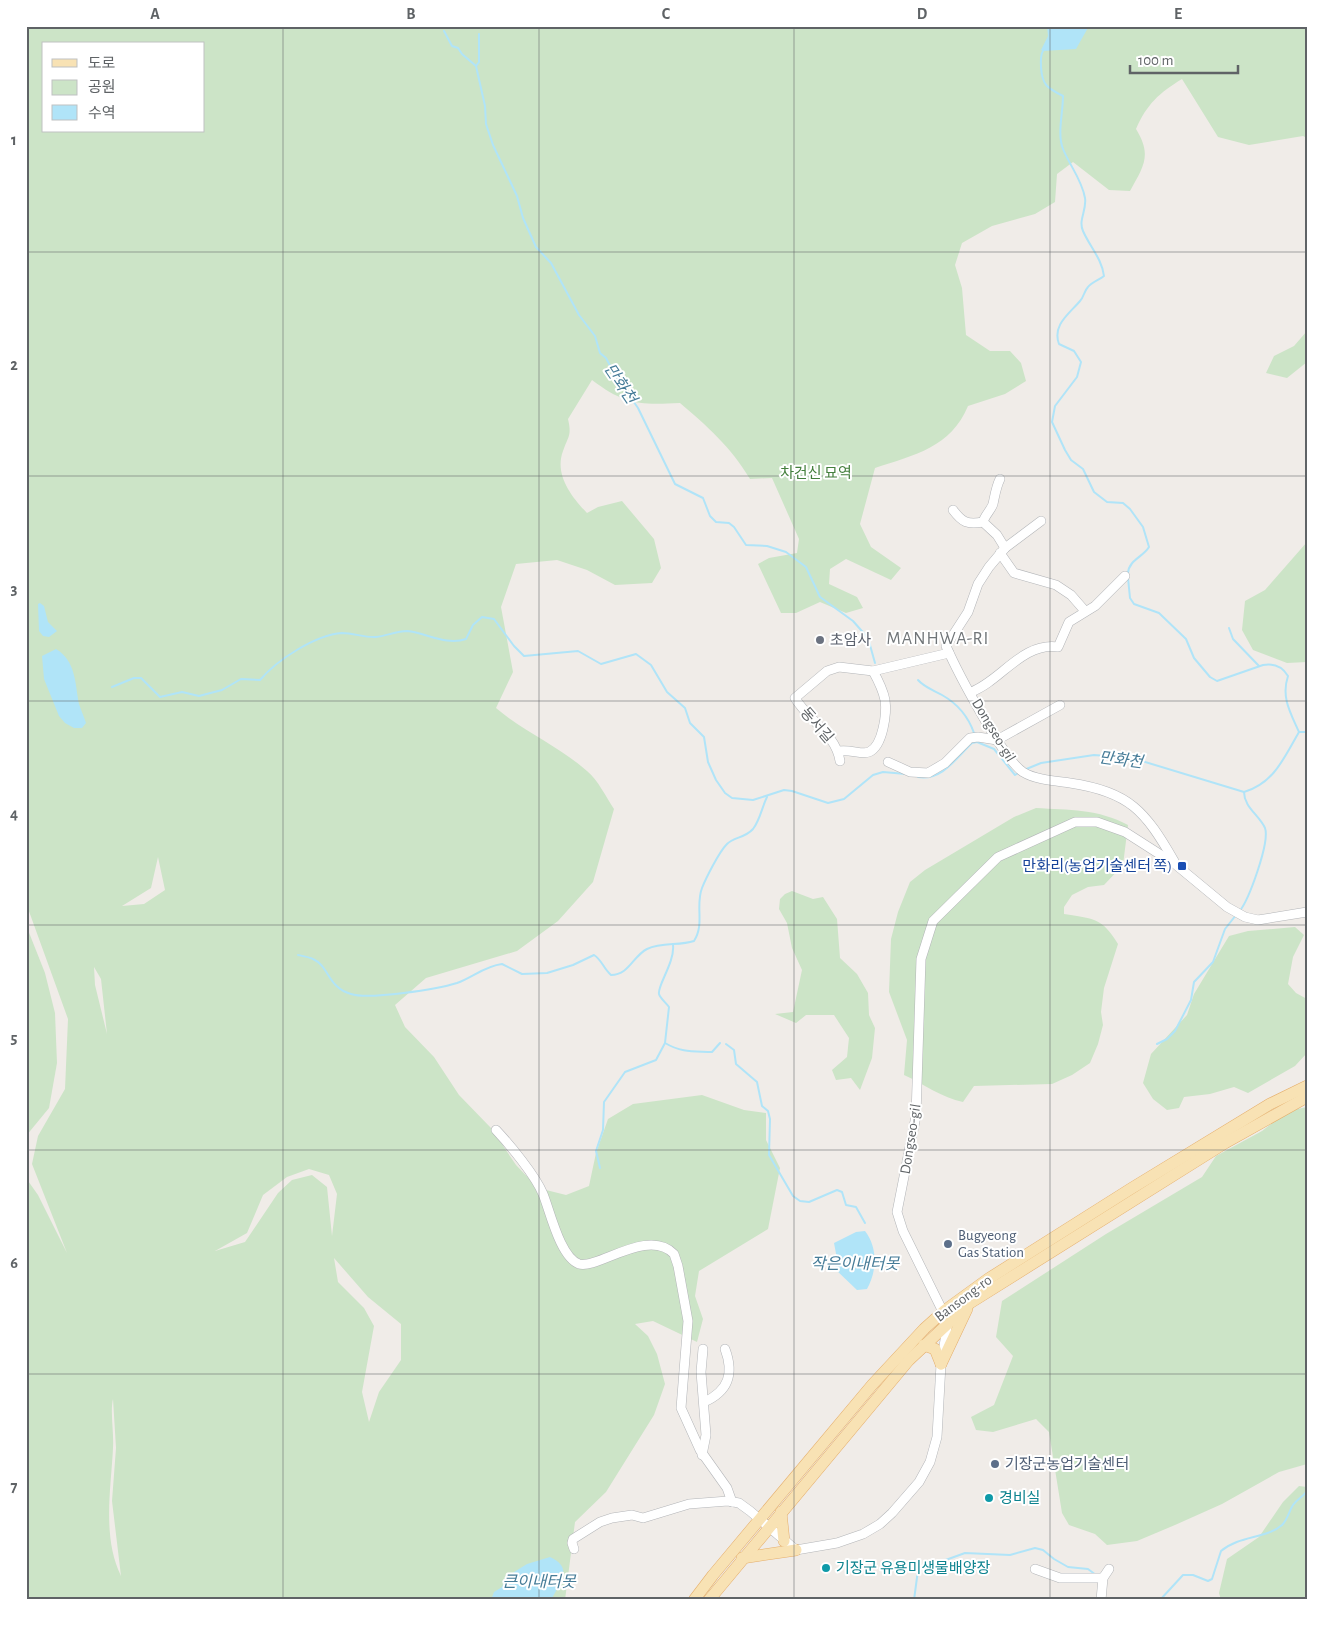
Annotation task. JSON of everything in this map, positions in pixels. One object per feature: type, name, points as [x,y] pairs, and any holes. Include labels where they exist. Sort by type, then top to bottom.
[{"type":"main road","name":"Bansong-ro","points":[[694,1600],[737,1546],[764,1522],[781,1512],[946,1317],[988,1279],[1270,1104],[1307,1086]]},
{"type":"main road","name":"Bansong-ro","points":[[709,1600],[742,1558],[764,1522],[878,1379],[924,1329],[970,1303],[1225,1143],[1307,1097]]},
{"type":"main road","points":[[941,1364],[970,1303]]},
{"type":"main road","points":[[924,1345],[936,1349],[941,1364]]},
{"type":"main road","points":[[781,1512],[784,1541]]},
{"type":"main road","points":[[731,1572],[730,1564],[742,1548],[737,1546]]},
{"type":"main road","points":[[742,1558],[796,1550]]},
{"type":"street","points":[[982,522],[985,514],[992,506],[994,492],[1000,479]]},
{"type":"street","points":[[953,510],[959,519],[970,524],[982,522]]},
{"type":"street","points":[[873,670],[949,653],[946,646],[949,637],[968,612],[978,584],[1002,551],[1041,521]]},
{"type":"street","points":[[982,522],[996,535],[1014,573],[1056,584],[1071,595],[1085,611]]},
{"type":"street","points":[[971,692],[987,686],[1020,657],[1046,647],[1058,647],[1069,622],[1095,606],[1125,576]]},
{"type":"street","name":"Dongseo-gil","points":[[949,653],[1013,765],[1038,778],[1085,785],[1117,796],[1141,811],[1175,864]]},
{"type":"street","name":"동서길","points":[[839,667],[873,670],[885,701],[884,719],[879,740],[874,749],[862,754],[849,750],[839,756],[827,735],[804,713],[795,698],[827,671],[839,667]]},
{"type":"street","points":[[888,762],[910,772],[928,773],[945,763],[967,741],[976,737],[997,740],[1060,705]]},
{"type":"street","name":"Dongseo-gil","points":[[946,1317],[903,1231],[897,1212],[916,1116],[922,960],[933,921],[998,857],[1075,822],[1097,822],[1125,832],[1175,864],[1226,907],[1238,913],[1258,920],[1307,912]]},
{"type":"street","points":[[1155,851],[1163,843]]},
{"type":"street","points":[[496,1130],[538,1184],[553,1225],[570,1257],[576,1262],[584,1265],[633,1247],[660,1248],[674,1254],[688,1316],[681,1408],[702,1455],[727,1488],[732,1502]]},
{"type":"street","points":[[574,1550],[573,1539],[600,1522],[632,1515],[643,1518],[689,1504],[739,1503],[796,1550],[837,1543],[864,1534],[880,1524],[911,1492],[930,1462],[934,1450],[937,1437],[946,1317]]},
{"type":"street","points":[[702,1455],[706,1435],[701,1372],[703,1349]]},
{"type":"street","points":[[704,1402],[712,1399],[728,1380],[730,1373],[725,1349]]},
{"type":"street","points":[[1035,1569],[1060,1578],[1099,1577],[1109,1569]]},
{"type":"street","points":[[1099,1577],[1101,1600]]},
{"type":"green space","name":"차건신 묘역","points":[[26,26],[1307,26],[1307,138],[1303,136],[1249,145],[1218,137],[1182,79],[1154,100],[1136,129],[1144,146],[1145,153],[1142,167],[1130,191],[1109,190],[1073,162],[1057,174],[1055,202],[1035,214],[992,226],[962,243],[955,265],[962,288],[966,335],[990,351],[1010,351],[1021,363],[1026,381],[1005,394],[968,406],[961,420],[952,431],[930,448],[875,468],[860,524],[871,547],[901,568],[891,580],[846,559],[830,569],[829,584],[857,597],[863,608],[846,613],[820,602],[796,613],[781,613],[758,564],[769,558],[797,553],[799,539],[772,478],[750,479],[726,447],[680,403],[654,404],[633,402],[614,394],[592,380],[568,419],[569,433],[561,460],[561,469],[570,493],[587,513],[598,507],[622,501],[654,539],[661,568],[652,583],[615,585],[587,570],[557,560],[516,564],[501,607],[513,672],[496,708],[587,771],[614,809],[593,882],[558,921],[517,951],[426,978],[395,1005],[405,1027],[434,1057],[459,1095],[491,1128],[516,1165],[538,1188],[566,1195],[589,1186],[596,1153],[608,1119],[633,1104],[702,1095],[744,1110],[766,1113],[766,1140],[780,1168],[768,1229],[699,1271],[695,1296],[703,1319],[697,1342],[653,1321],[635,1324],[648,1336],[657,1354],[665,1384],[654,1415],[606,1492],[575,1522],[565,1600],[26,1600],[26,1178],[38,1195],[67,1253],[32,1164],[38,1136],[65,1089],[68,1019],[26,903]],"holes":[[[158,857],[165,890],[144,904],[122,906],[151,888]],[[94,967],[101,979],[107,1034],[95,985]],[[309,1169],[329,1175],[337,1194],[332,1236],[327,1187],[312,1175],[292,1180],[278,1193],[245,1242],[215,1251],[247,1233],[263,1195],[287,1177]],[[334,1258],[368,1297],[401,1324],[401,1360],[379,1392],[369,1422],[362,1392],[374,1326],[364,1308],[338,1282]],[[113,1399],[116,1448],[112,1501],[121,1576],[111,1545],[109,1513],[113,1442]]]},
{"type":"green space","points":[[1307,331],[1307,362],[1287,378],[1266,373],[1274,356],[1294,346]]},
{"type":"green space","points":[[1307,542],[1307,662],[1287,663],[1253,650],[1242,630],[1245,601],[1265,590]]},
{"type":"green space","points":[[1036,808],[1095,813],[1128,825],[1123,865],[1104,885],[1088,887],[1072,895],[1064,907],[1064,914],[1090,919],[1102,924],[1118,944],[1104,988],[1101,1012],[1103,1025],[1098,1044],[1090,1063],[1072,1075],[1052,1084],[974,1086],[963,1102],[955,1100],[904,1075],[907,1040],[889,992],[891,939],[898,912],[910,882],[925,870],[1014,817]]},
{"type":"green space","points":[[792,891],[813,899],[823,897],[837,919],[840,958],[857,974],[868,993],[869,1015],[875,1028],[872,1058],[860,1090],[851,1078],[836,1080],[832,1070],[847,1057],[849,1038],[834,1015],[806,1015],[796,1023],[775,1014],[793,1012],[802,970],[792,948],[787,923],[779,909],[780,899]]},
{"type":"green space","points":[[26,925],[45,973],[55,1013],[57,1063],[49,1108],[26,1136]]},
{"type":"green space","points":[[1295,927],[1304,935],[1293,957],[1288,984],[1296,993],[1307,999],[1307,1053],[1295,1066],[1248,1093],[1234,1087],[1210,1094],[1184,1097],[1179,1108],[1167,1110],[1153,1099],[1143,1083],[1151,1054],[1187,1015],[1194,994],[1229,936],[1248,931]]},
{"type":"green space","points":[[1307,1107],[1307,1464],[1279,1472],[1222,1504],[1137,1541],[1107,1545],[1095,1534],[1069,1525],[1062,1513],[1049,1432],[1036,1419],[993,1432],[976,1430],[971,1417],[994,1405],[1013,1356],[996,1337],[1002,1301],[1106,1234],[1202,1177],[1216,1156],[1262,1131],[1288,1111]]},
{"type":"green space","points":[[1299,1486],[1307,1487],[1307,1600],[1221,1600],[1219,1593],[1227,1559],[1259,1537],[1283,1502]]},
{"type":"water","points":[[1047,26],[1089,26],[1076,49],[1043,51],[1041,50],[1048,36]]},
{"type":"water","points":[[40,603],[44,606],[48,622],[57,631],[49,637],[43,636],[39,631],[38,604]]},
{"type":"water","points":[[56,649],[63,654],[74,673],[79,704],[86,723],[82,728],[74,728],[65,723],[59,716],[44,679],[42,656]]},
{"type":"water","name":"작은이내터못","points":[[865,1231],[874,1252],[873,1275],[867,1289],[857,1290],[835,1269],[837,1259],[834,1243],[856,1232]]},
{"type":"water","name":"큰이내터못","points":[[550,1557],[562,1566],[563,1571],[561,1581],[551,1600],[491,1600],[494,1592],[502,1587],[506,1577],[527,1564]]},
{"type":"waterway","name":"만화천","points":[[444,31],[452,46],[458,48],[476,66],[485,106],[486,124],[493,145],[517,196],[523,218],[536,247],[551,263],[579,315],[595,336],[600,353],[606,358],[638,408],[675,484],[703,498],[710,516],[716,522],[729,523],[734,527],[746,545],[767,546],[786,552],[806,567],[820,597],[853,621],[868,638],[875,663]]},
{"type":"waterway","points":[[476,66],[479,62],[479,34]]},
{"type":"waterway","points":[[1043,51],[1041,67],[1044,82],[1053,91],[1063,96],[1060,130],[1061,143],[1079,179],[1085,198],[1082,219],[1083,231],[1101,264],[1104,276],[1088,287],[1060,325],[1057,337],[1059,344],[1074,351],[1081,362],[1077,377],[1055,406],[1052,422],[1065,450],[1071,460],[1083,469],[1094,492],[1107,502],[1123,503],[1130,509],[1143,527],[1149,547],[1131,565],[1128,573]]},
{"type":"waterway","points":[[1128,578],[1130,598],[1134,604],[1159,613],[1186,639],[1194,658],[1210,677],[1217,681],[1267,664],[1277,666],[1283,670],[1288,676],[1286,698],[1292,718],[1299,732]]},
{"type":"waterway","points":[[112,687],[134,678],[141,678],[160,697],[182,692],[199,696],[222,690],[241,679],[260,680],[276,664],[320,638],[342,633],[376,637],[407,631],[444,640],[459,641],[466,639],[473,625],[482,617],[494,619],[524,656],[578,651],[601,664],[636,654],[651,665],[667,692],[685,708],[690,723],[704,737],[708,762],[716,780],[725,793],[732,798],[753,800],[784,790],[828,803],[844,799],[873,775],[883,772],[906,774]]},
{"type":"waterway","points":[[1229,628],[1233,639],[1259,666]]},
{"type":"waterway","name":"만화천","points":[[918,680],[926,687],[958,706],[969,721],[974,733]]},
{"type":"waterway","name":"만화천","points":[[1024,770],[1041,763],[1094,755],[1132,758],[1244,792],[1254,788],[1271,776],[1283,760],[1299,732],[1307,732]]},
{"type":"waterway","name":"만화천","points":[[977,742],[994,749],[1015,775],[1020,772]]},
{"type":"waterway","points":[[918,777],[927,777],[941,772],[972,743],[977,742]]},
{"type":"waterway","points":[[1239,912],[1258,871],[1266,835],[1262,823],[1246,802],[1244,792]]},
{"type":"waterway","points":[[298,955],[318,962],[333,982],[343,991],[351,994],[372,996],[420,991],[457,983],[485,969],[502,964],[522,974],[547,973],[573,965],[594,955],[611,975],[617,974],[627,969],[647,949],[694,941],[700,922],[700,895],[710,872],[727,844],[753,829],[767,797]]},
{"type":"waterway","points":[[1157,1044],[1167,1039],[1175,1031],[1191,1000],[1194,982],[1213,962],[1225,929],[1236,915]]},
{"type":"waterway","points":[[673,945],[671,959],[659,990],[660,996],[669,1007],[665,1043],[683,1050],[712,1052],[720,1043]]},
{"type":"waterway","points":[[600,1168],[596,1151],[603,1130],[604,1102],[625,1072],[656,1060],[665,1043]]},
{"type":"waterway","points":[[726,1044],[734,1050],[736,1064],[757,1082],[762,1106],[768,1111],[770,1119],[769,1155],[793,1196],[800,1201],[809,1202],[837,1190],[842,1192],[846,1205],[856,1207],[865,1223]]},
{"type":"waterway","points":[[1160,1600],[1183,1575],[1193,1575],[1208,1581],[1212,1579],[1221,1551],[1236,1542],[1268,1533],[1282,1525],[1293,1505],[1307,1491]]},
{"type":"waterway","points":[[914,1600],[918,1570],[965,1553],[1010,1555],[1035,1548],[1043,1550],[1068,1567],[1088,1569],[1096,1575]]},
{"type":"place","name":"초암사","points":[[820,640]]},
{"type":"place","name":"만화리(농업기술센터 쪽)","points":[[1182,866]]},
{"type":"place","name":"Bugyeong Gas Station","points":[[948,1244]]},
{"type":"place","name":"기장군농업기술센터","points":[[995,1464]]},
{"type":"place","name":"경비실","points":[[989,1498]]},
{"type":"place","name":"기장군 유용미생물배양장","points":[[826,1568]]},
{"type":"district","name":"MANHWA-RI","points":[[938,638]]}]
